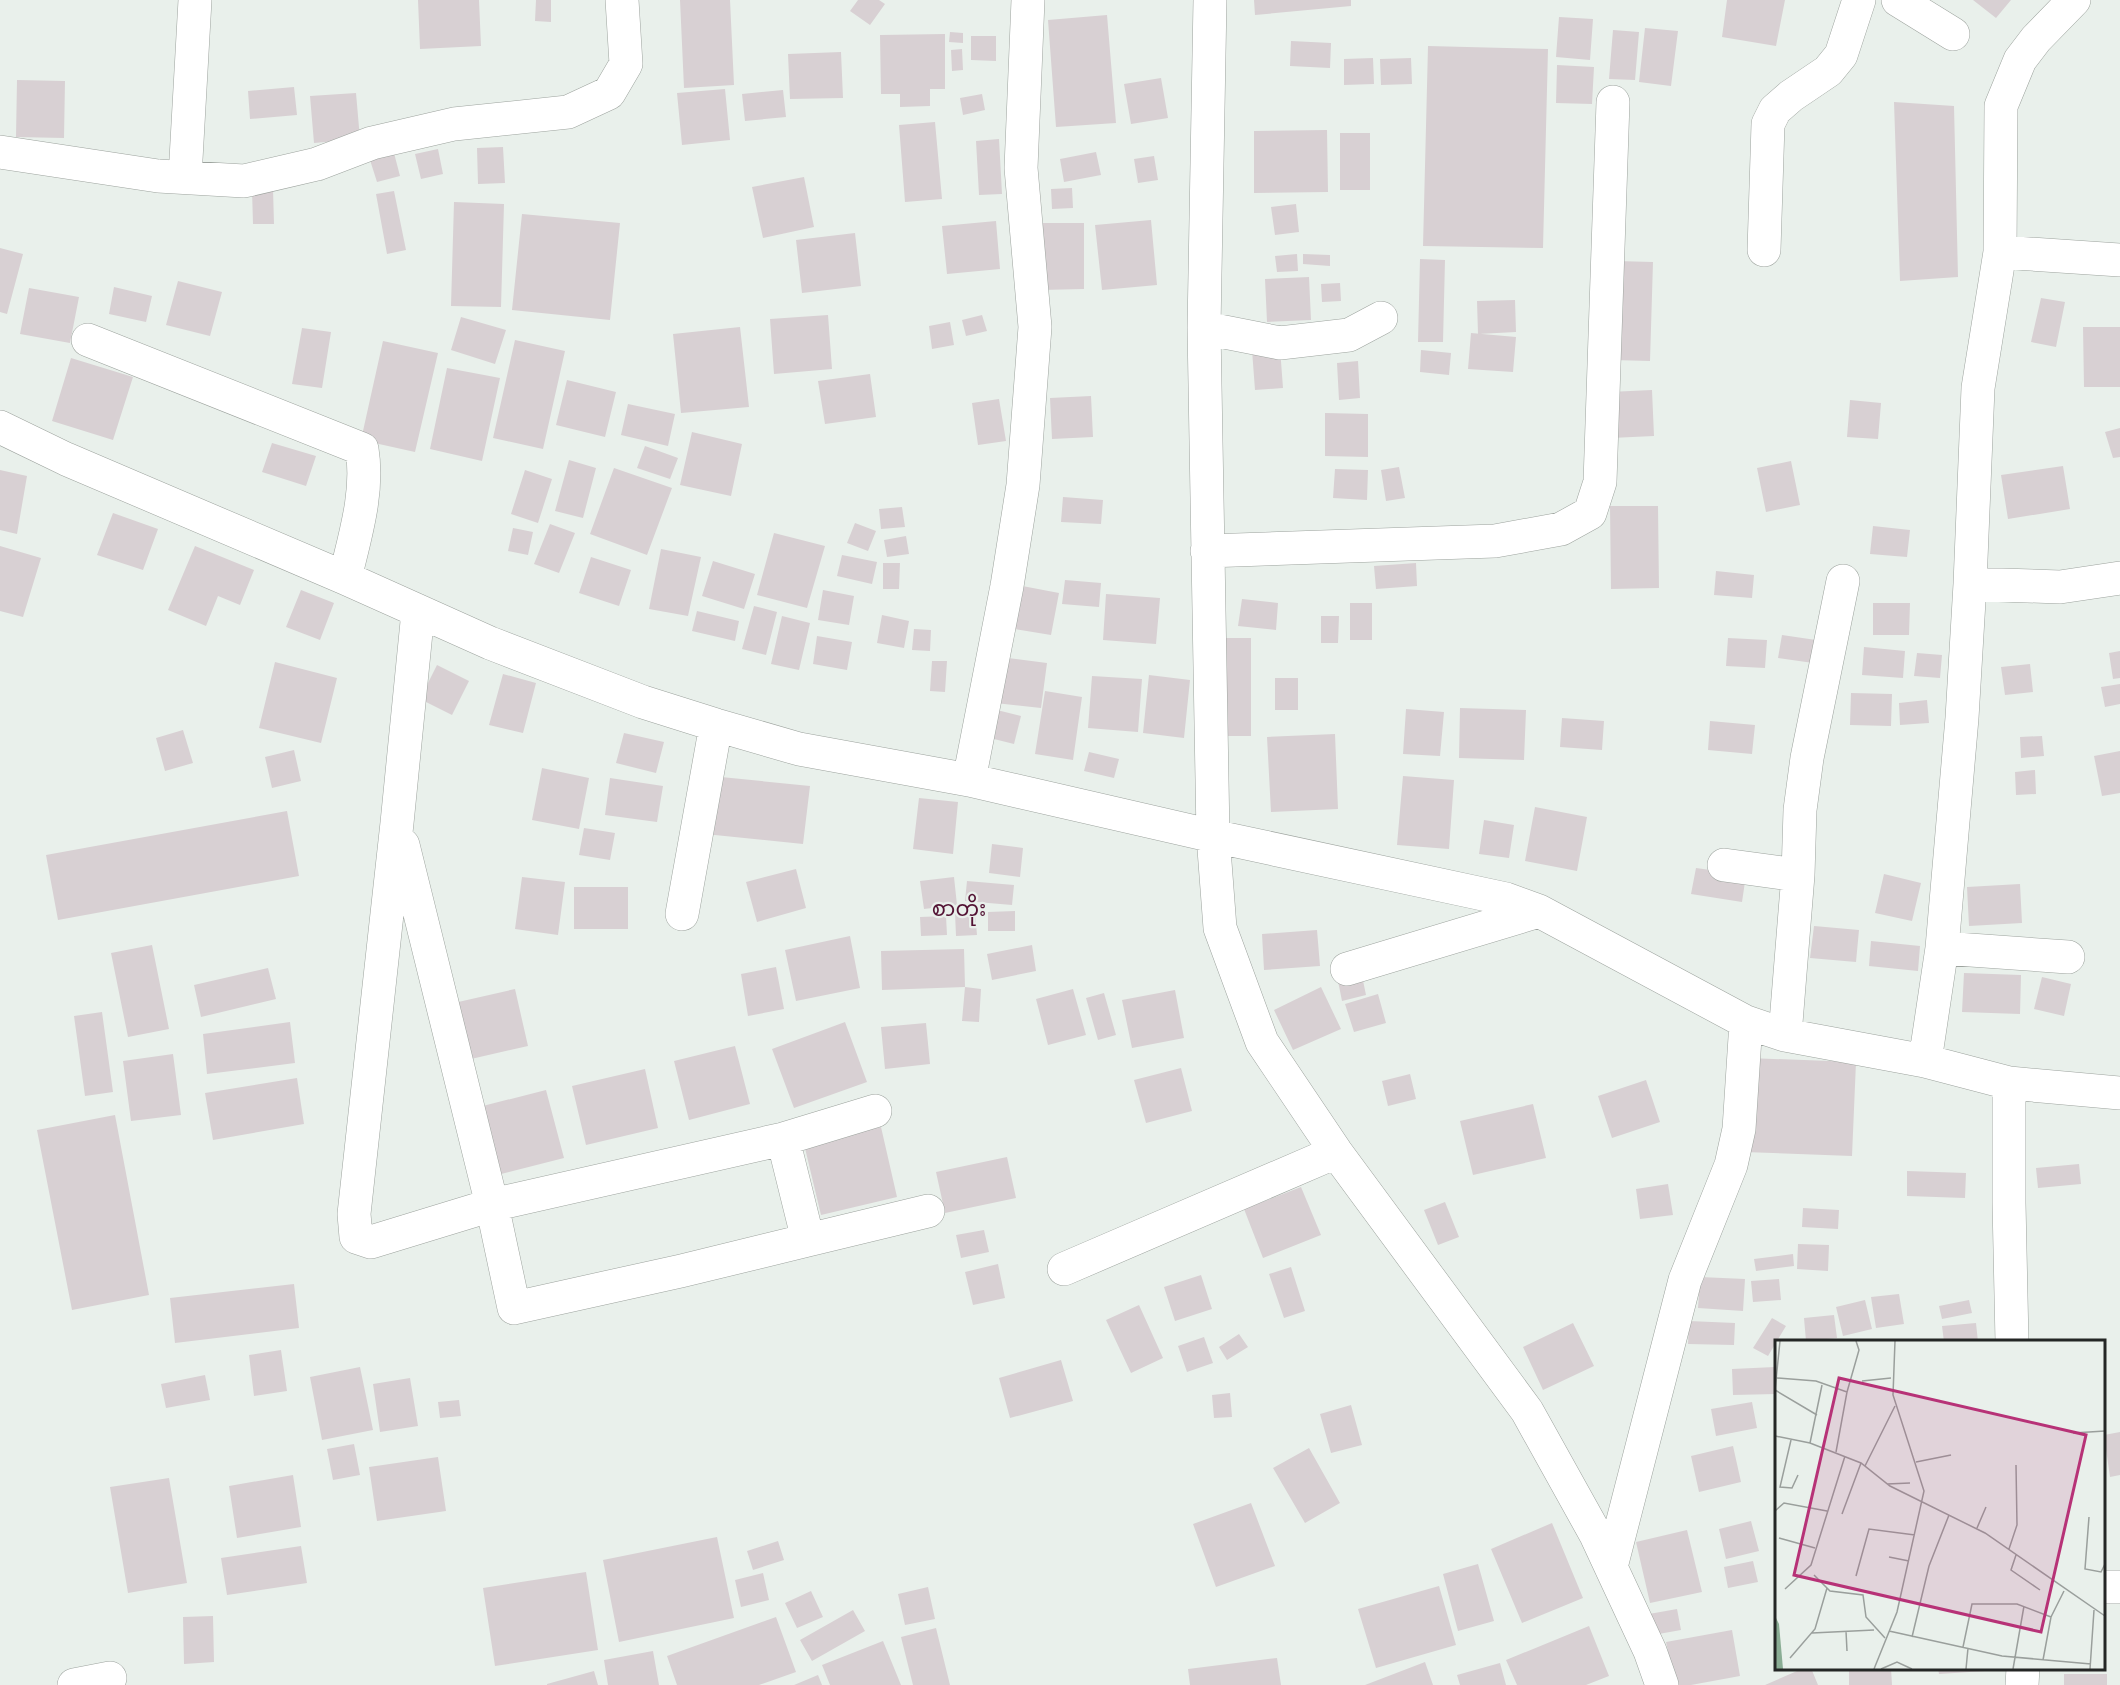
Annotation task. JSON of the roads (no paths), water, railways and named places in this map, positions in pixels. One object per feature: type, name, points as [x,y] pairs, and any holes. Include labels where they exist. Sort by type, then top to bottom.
[{"type":"street","points":[[185,177],[196,15],[195,0]]},
{"type":"street","points":[[0,152],[147,174],[244,181],[317,164],[372,143],[454,124],[568,112],[609,93],[626,64],[622,0]]},
{"type":"street","points":[[969,780],[1008,586],[1024,474],[1035,327],[1021,168],[1028,0]]},
{"type":"street","points":[[1210,0],[1204,328],[1213,836],[1220,928],[1262,1042],[1336,1152],[1527,1411],[1596,1535],[1650,1651],[1662,1685]]},
{"type":"street","points":[[1764,250],[1768,124],[1775,110],[1828,71],[1840,55],[1859,0]]},
{"type":"street","points":[[1898,0],[1953,34]]},
{"type":"street","points":[[1924,1061],[1942,948],[1962,718],[1978,388],[2000,252],[2001,106],[2020,60],[2036,39],[2074,0]]},
{"type":"street","points":[[1207,551],[1495,541],[1561,529],[1590,513],[1600,482],[1613,102]]},
{"type":"street","points":[[2000,252],[2120,260]]},
{"type":"street","points":[[1204,328],[1280,343],[1349,335],[1381,318]]},
{"type":"street","points":[[88,340],[362,449],[366,470],[362,502],[345,578]]},
{"type":"street","points":[[0,427],[66,459],[345,578],[490,644],[621,693],[716,725],[799,749],[969,780],[1213,836],[1506,899],[1539,911],[1746,1022],[1785,1035],[1924,1061],[2009,1083],[2120,1093]]},
{"type":"street","points":[[1970,584],[2060,587],[2120,578]]},
{"type":"street","points":[[1785,1035],[1798,875],[1800,810],[1807,758],[1843,581]]},
{"type":"street","points":[[418,612],[354,1214],[356,1237],[371,1242],[492,1205],[783,1138],[875,1111]]},
{"type":"street","points":[[682,914],[716,725]]},
{"type":"street","points":[[397,823],[492,1205],[514,1308],[681,1271],[928,1211]]},
{"type":"street","points":[[1724,865],[1798,875]]},
{"type":"street","points":[[1347,969],[1539,911]]},
{"type":"street","points":[[1942,948],[2068,957]]},
{"type":"street","points":[[1611,1567],[1685,1280],[1731,1165],[1738,1129],[1746,1022]]},
{"type":"street","points":[[2009,1083],[2012,1340]]},
{"type":"street","points":[[783,1138],[808,1240]]},
{"type":"street","points":[[1064,1269],[1336,1152]]},
{"type":"street","points":[[2022,1685],[2024,1670]]},
{"type":"street","points":[[74,1685],[110,1678]]},
{"type":"district","name":"စာတိုး","points":[[959,908]]}]
